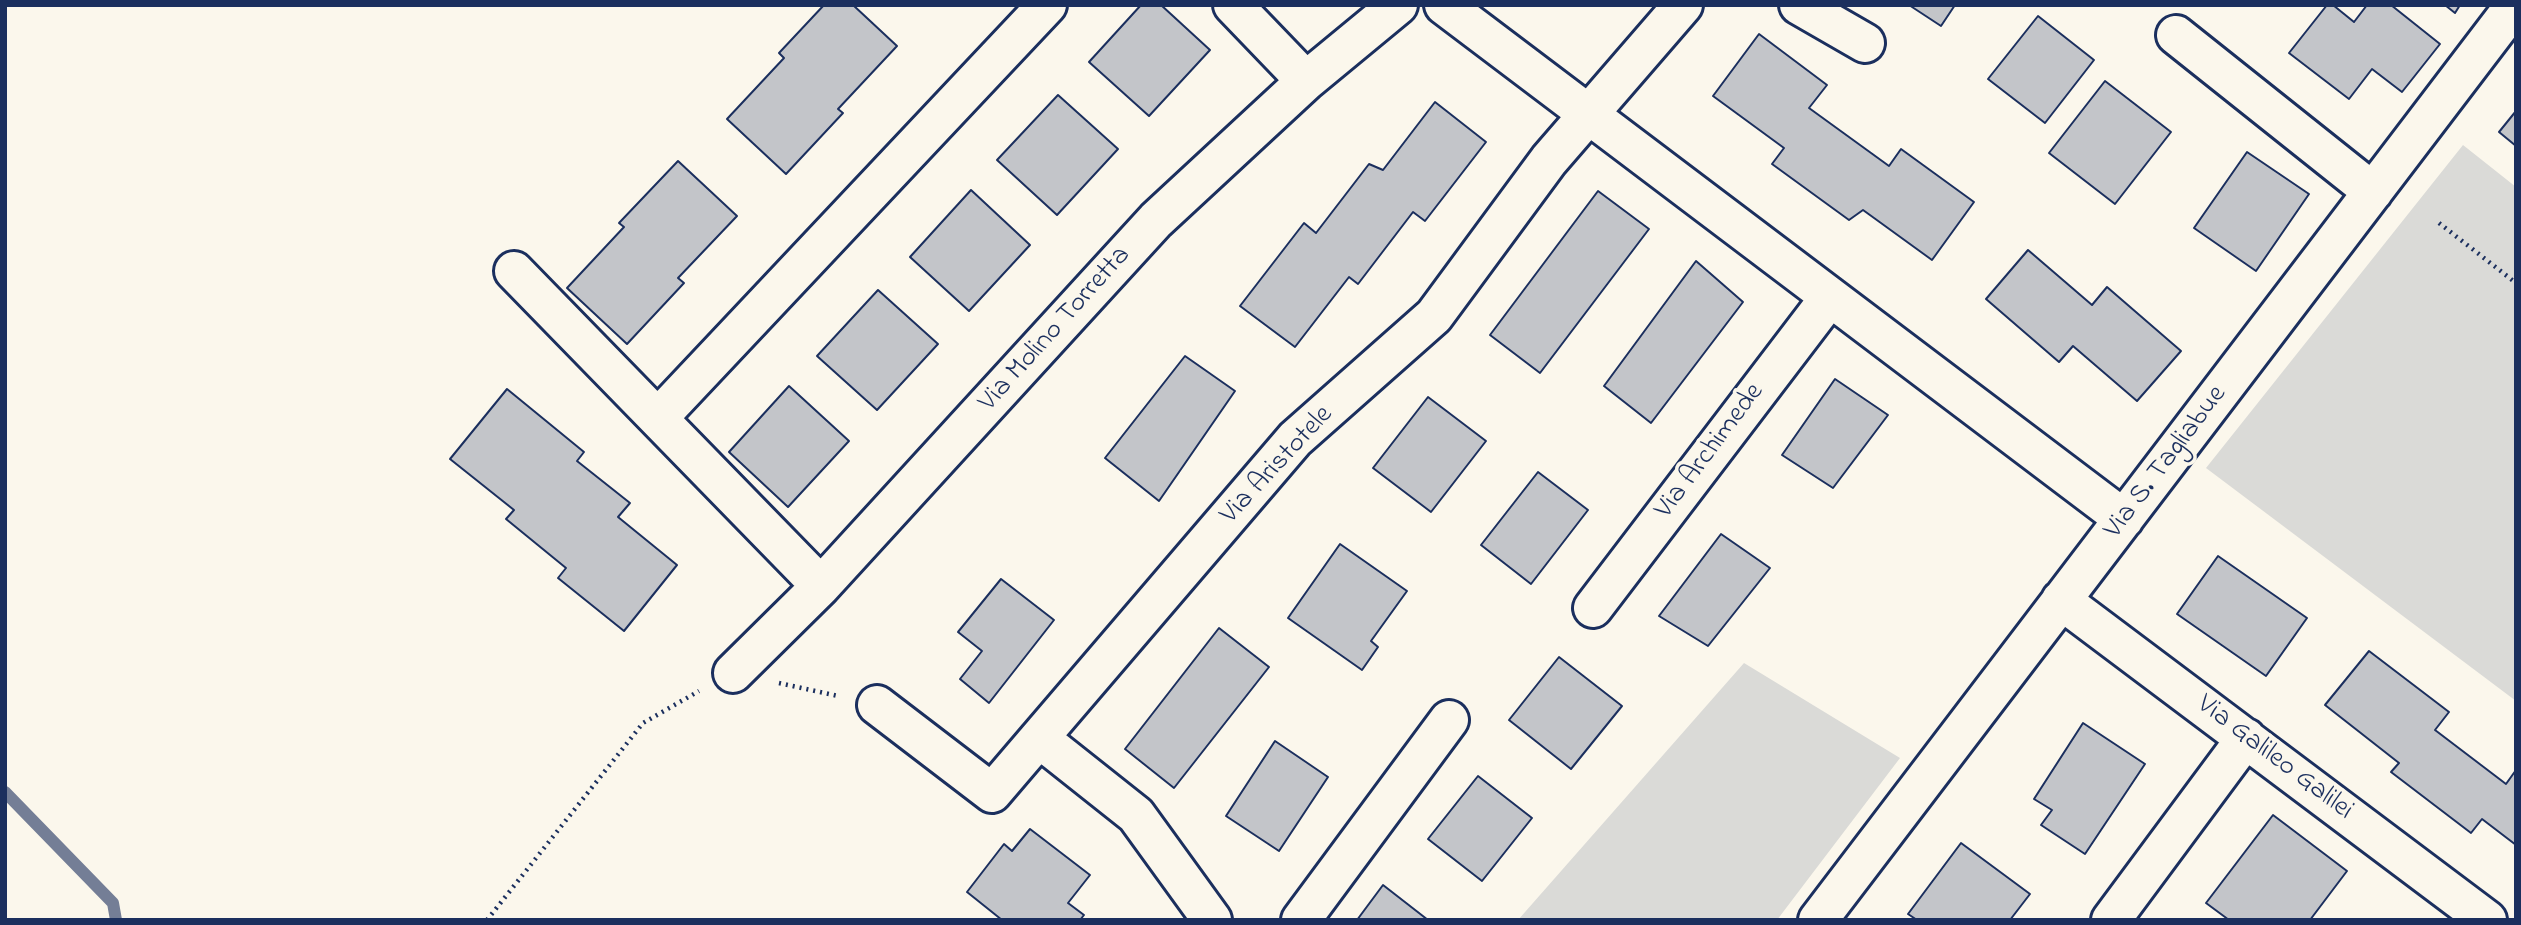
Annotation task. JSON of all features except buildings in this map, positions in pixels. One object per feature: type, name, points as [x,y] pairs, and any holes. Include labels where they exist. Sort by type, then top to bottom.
[{"type":"street","points":[[658,418],[1047,5]]},
{"type":"street","points":[[1233,5],[1306,81]]},
{"type":"street","name":"Via Molino Torretta","points":[[733,673],[821,586],[1156,220],[1306,81],[1398,5]]},
{"type":"street","points":[[1444,5],[1590,112],[2124,519]]},
{"type":"street","name":"Via Aristotele","points":[[877,705],[992,793],[1295,439],[1434,316],[1549,160],[1683,5]]},
{"type":"street","points":[[1799,5],[1865,43]]},
{"type":"street","name":"Via S. Tagliabue","points":[[1818,920],[2515,5]]},
{"type":"street","points":[[2176,34],[2373,192]]},
{"type":"street","points":[[514,271],[821,586]]},
{"type":"street","name":"Via Archimede","points":[[1593,608],[1830,297]]},
{"type":"street","name":"Via Galileo Galilei","points":[[2061,600],[2487,920]]},
{"type":"street","points":[[1301,920],[1449,720]]},
{"type":"street","points":[[1039,738],[1136,815],[1212,920]]},
{"type":"street","points":[[2111,920],[2246,738]]},
{"type":"path","points":[[2439,223],[2516,283]]},
{"type":"path","points":[[487,920],[643,723],[733,673],[877,705]]},
{"type":"shaded area","points":[[2463,145],[2516,187],[2516,701],[2206,468]]},
{"type":"shaded area","points":[[1744,663],[1900,758],[1777,920],[1518,920]]},
{"type":"waterway","points":[[5,792],[113,903],[116,920]]}]
